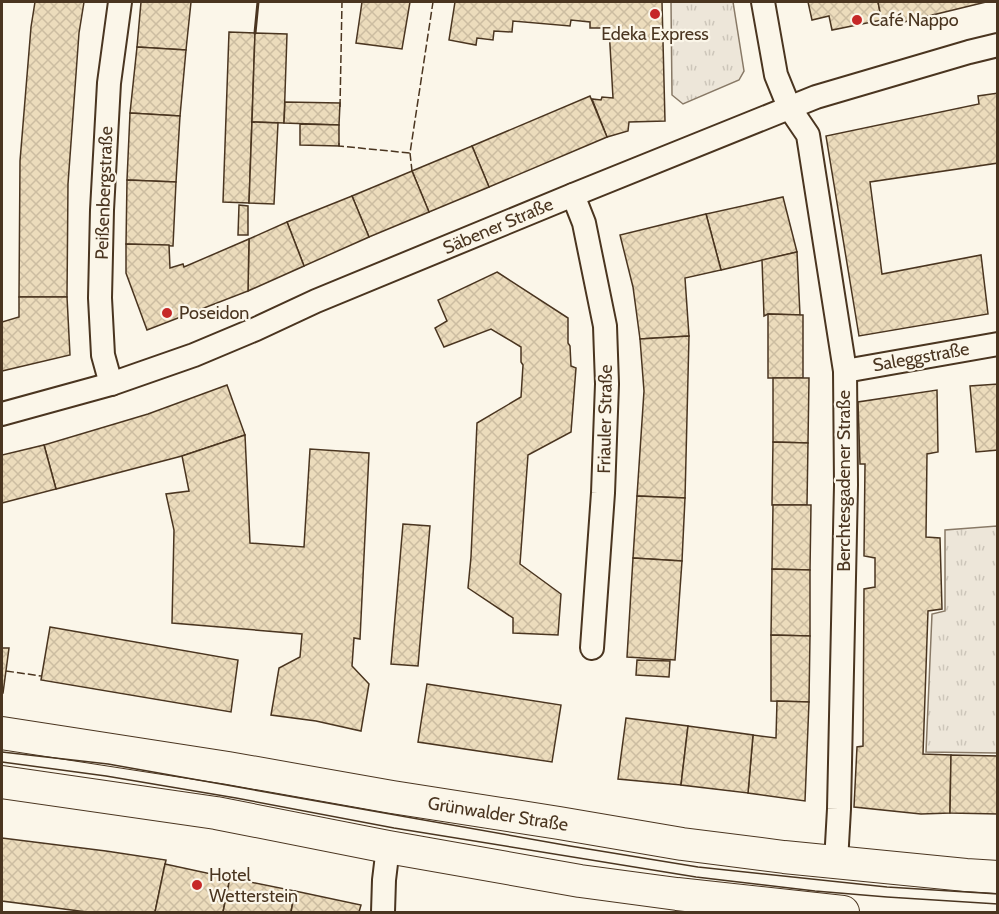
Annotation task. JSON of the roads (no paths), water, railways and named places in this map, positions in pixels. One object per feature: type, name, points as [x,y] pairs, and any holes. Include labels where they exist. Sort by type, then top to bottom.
[{"type":"main road","name":"Grünwalder Straße","points":[[2,732],[682,844],[836,862],[998,876]]},
{"type":"main road","points":[[2,782],[216,813],[558,877],[843,912]]},
{"type":"street","name":"Peißenbergstraße","points":[[111,384],[103,354],[100,297],[109,83],[120,2]]},
{"type":"street","name":"Berchtesgadener Straße","points":[[763,2],[776,75],[789,107],[808,135],[845,371],[846,485],[836,862]]},
{"type":"street","name":"Säbener Straße","points":[[2,414],[111,384],[194,355],[326,297],[789,107],[827,93],[998,45]]},
{"type":"street","name":"Friauler Straße","points":[[573,195],[584,223],[605,326],[607,384],[603,493],[592,648]]},
{"type":"street","name":"Saleggstraße","points":[[845,371],[998,344]]},
{"type":"street","points":[[383,912],[388,847]]},
{"type":"tram line","points":[[2,752],[108,764],[698,867],[887,887],[998,894]]},
{"type":"tram line","points":[[2,762],[106,776],[394,828],[696,877],[815,891],[998,904]]},
{"type":"place","name":"Edeka Express","points":[[655,14]]},
{"type":"place","name":"Café Nappo","points":[[857,20]]},
{"type":"place","name":"Poseidon","points":[[167,313]]},
{"type":"place","name":"Hotel Wetterstein","points":[[197,885]]}]
